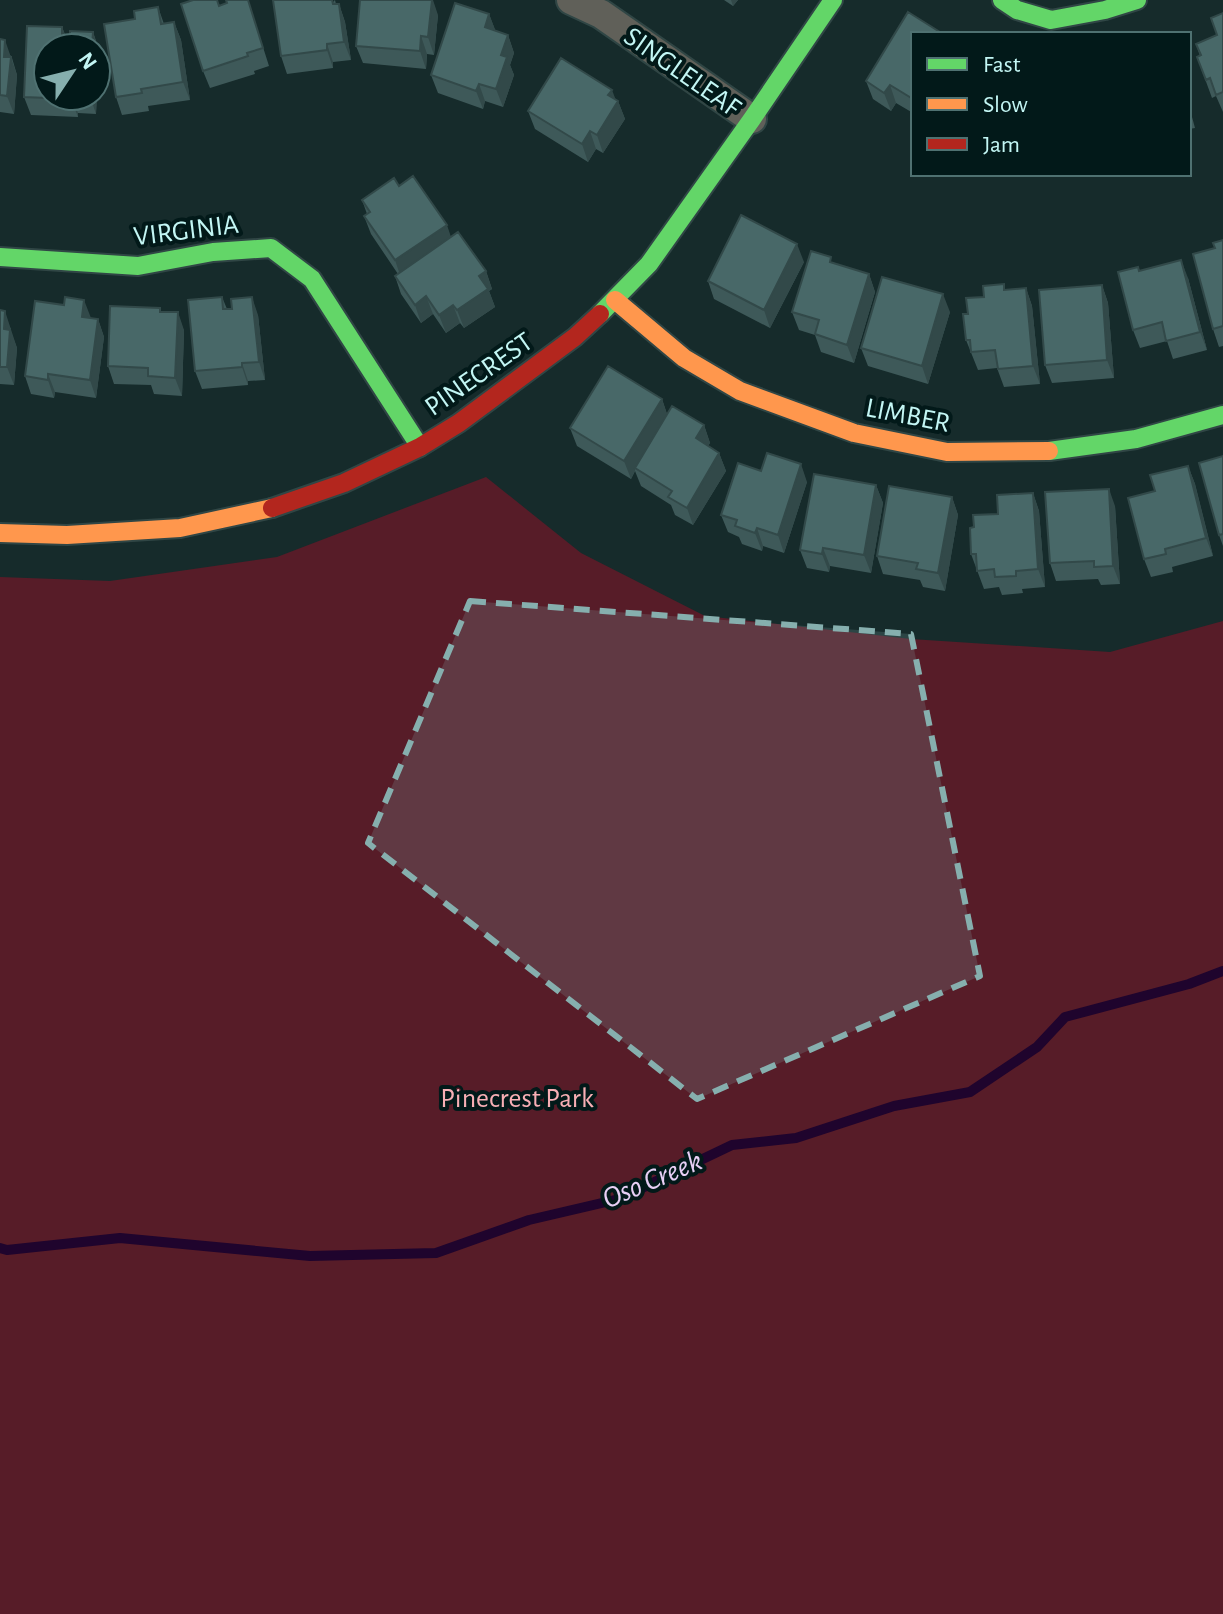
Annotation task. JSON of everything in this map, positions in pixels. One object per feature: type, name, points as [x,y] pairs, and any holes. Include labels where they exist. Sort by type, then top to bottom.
[{"type":"street","name":"SINGLELEAF","points":[[571,0],[601,14],[752,119]]},
{"type":"street","name":"PINECREST","points":[[0,533],[67,535],[180,528],[267,510],[344,483],[420,447],[459,423],[575,337],[649,264],[833,0]]},
{"type":"street","points":[[1002,0],[1017,10],[1051,20],[1105,10],[1137,0]]},
{"type":"street","name":"VIRGINIA","points":[[0,257],[138,266],[213,252],[271,248],[312,279],[420,447]]},
{"type":"street","name":"LIMBER","points":[[615,300],[684,358],[740,391],[854,433],[947,452],[1054,451],[1136,439],[1223,415]]},
{"type":"highlighted area","points":[[470,601],[911,634],[980,976],[697,1099],[368,843]]},
{"type":"green space","name":"Pinecrest Park","points":[[486,477],[581,553],[705,616],[911,639],[1110,652],[1223,621],[1223,1614],[0,1614],[0,577],[110,581],[277,557]]},
{"type":"building","points":[[193,0],[217,0],[219,6],[227,3],[226,0],[248,0],[263,48],[203,71],[181,4]]},
{"type":"building","points":[[273,0],[332,0],[333,4],[339,4],[344,42],[327,44],[327,50],[281,56]]},
{"type":"building","points":[[360,0],[432,0],[428,37],[421,36],[420,51],[356,46]]},
{"type":"building","points":[[455,3],[489,14],[485,27],[508,35],[501,55],[507,57],[496,89],[479,84],[476,91],[431,75]]},
{"type":"building","points":[[158,7],[161,24],[174,22],[183,82],[116,97],[112,73],[112,32],[105,32],[104,24],[135,19],[134,11]]},
{"type":"building","points":[[908,12],[940,32],[911,32],[911,98],[890,85],[884,93],[866,81]]},
{"type":"building","points":[[1223,13],[1223,92],[1216,95],[1210,78],[1206,80],[1197,57],[1201,55],[1196,44],[1217,35],[1211,18]]},
{"type":"building","points":[[27,26],[62,27],[62,32],[32,32],[32,97],[24,97]]},
{"type":"building","points":[[0,39],[5,40],[4,57],[11,57],[7,96],[0,95]]},
{"type":"building","points":[[561,58],[612,90],[608,95],[618,101],[597,135],[590,131],[582,144],[528,111]]},
{"type":"building","points":[[413,176],[447,225],[395,260],[364,216],[370,212],[362,200],[394,178],[399,186]]},
{"type":"building","points":[[741,215],[797,244],[764,310],[708,281]]},
{"type":"building","points":[[458,232],[486,271],[479,276],[488,289],[457,310],[453,305],[439,315],[426,296],[415,305],[395,276]]},
{"type":"building","points":[[1223,240],[1223,326],[1213,329],[1193,254],[1215,248],[1213,243]]},
{"type":"building","points":[[811,251],[831,257],[830,262],[869,274],[847,345],[815,334],[819,320],[792,312]]},
{"type":"building","points":[[1181,260],[1200,332],[1166,341],[1162,322],[1133,330],[1118,272],[1138,267],[1139,271]]},
{"type":"building","points":[[882,277],[943,294],[922,366],[861,348]]},
{"type":"building","points":[[1004,284],[1004,290],[1026,288],[1033,366],[998,369],[995,350],[971,352],[970,340],[966,340],[963,314],[968,314],[966,298],[984,297],[983,286]]},
{"type":"building","points":[[1102,285],[1107,360],[1045,365],[1039,290]]},
{"type":"building","points":[[65,297],[84,300],[82,317],[98,319],[90,380],[48,374],[48,380],[25,376],[35,301],[64,305]]},
{"type":"building","points":[[222,297],[223,309],[232,309],[231,299],[252,297],[259,362],[242,363],[242,367],[195,371],[188,300]]},
{"type":"building","points":[[110,306],[160,308],[160,312],[178,312],[175,378],[148,376],[148,368],[108,366]]},
{"type":"building","points":[[0,310],[5,311],[4,329],[10,330],[7,367],[0,367]]},
{"type":"building","points":[[608,366],[662,399],[624,461],[570,428]]},
{"type":"building","points":[[672,406],[704,425],[696,438],[719,453],[687,508],[668,497],[672,491],[635,468]]},
{"type":"building","points":[[767,453],[801,464],[778,535],[757,528],[755,533],[735,526],[737,520],[721,515],[738,463],[761,471]]},
{"type":"building","points":[[1223,456],[1223,534],[1219,535],[1199,463]]},
{"type":"building","points":[[1188,466],[1206,538],[1165,549],[1166,554],[1144,559],[1128,498],[1155,491],[1150,475]]},
{"type":"building","points":[[814,474],[876,485],[864,555],[823,548],[822,554],[800,550]]},
{"type":"building","points":[[889,486],[952,497],[938,573],[916,569],[918,563],[877,556]]},
{"type":"building","points":[[1109,489],[1113,566],[1094,567],[1094,561],[1050,563],[1045,492]]},
{"type":"building","points":[[1033,493],[1038,569],[1016,571],[1016,576],[995,577],[994,569],[977,571],[976,554],[971,554],[973,515],[998,514],[997,495]]},
{"type":"waterway","name":"Oso Creek","points":[[0,1248],[7,1250],[120,1238],[310,1256],[436,1253],[529,1220],[619,1199],[732,1145],[796,1138],[894,1106],[970,1092],[1037,1047],[1065,1017],[1189,984],[1223,971]]},
{"type":"traffic: fast","points":[[600,314],[649,264],[833,0]]},
{"type":"traffic: fast","points":[[1002,0],[1017,10],[1051,20],[1105,10],[1137,0]]},
{"type":"traffic: fast","points":[[0,257],[138,266],[213,252],[271,248],[312,279],[420,447]]},
{"type":"traffic: fast","points":[[1049,451],[1136,439],[1223,415]]},
{"type":"traffic: slow","points":[[615,300],[684,358],[740,391],[854,433],[947,452],[1049,451]]},
{"type":"traffic: slow","points":[[0,533],[67,535],[180,528],[272,508]]},
{"type":"traffic: jam","points":[[272,508],[344,483],[420,447],[459,423],[575,337],[600,314]]}]
